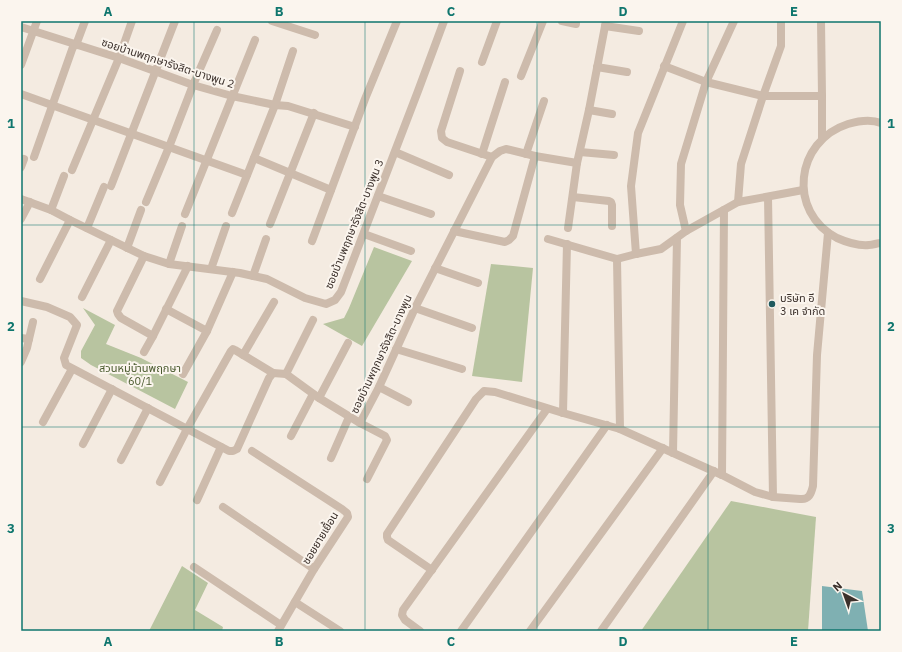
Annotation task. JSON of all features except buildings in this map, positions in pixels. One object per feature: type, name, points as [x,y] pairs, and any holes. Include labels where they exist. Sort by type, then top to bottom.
[{"type":"street","points":[[21,66],[37,21]]},
{"type":"street","points":[[34,158],[52,105],[85,21]]},
{"type":"street","points":[[72,170],[119,58],[132,21]]},
{"type":"street","points":[[87,228],[132,134],[175,21]]},
{"type":"street","points":[[272,21],[315,35]]},
{"type":"street","points":[[312,241],[354,127],[396,21]]},
{"type":"street","name":"ซอยบ้านพฤกษารังสิต-บางพูน 3","points":[[21,198],[51,210],[144,256],[169,264],[233,272],[267,279],[305,298],[326,304],[335,300],[341,292],[444,21]]},
{"type":"street","points":[[482,62],[498,21]]},
{"type":"street","points":[[521,76],[543,21]]},
{"type":"street","points":[[562,21],[576,24]]},
{"type":"street","points":[[636,254],[632,186],[638,133],[683,21]]},
{"type":"street","points":[[686,231],[680,205],[680,164],[706,82],[734,21]]},
{"type":"street","points":[[738,202],[741,164],[781,46],[781,21]]},
{"type":"street","points":[[821,21],[822,138]]},
{"type":"street","points":[[568,228],[577,164],[606,24],[639,30]]},
{"type":"street","name":"ซอยบ้านพฤกษารังสิต-บางพูน 2","points":[[21,27],[119,58],[193,85],[232,96],[275,105],[288,106],[314,113],[354,127]]},
{"type":"street","points":[[146,202],[217,30]]},
{"type":"street","points":[[185,214],[255,40]]},
{"type":"street","points":[[232,213],[275,105],[293,51]]},
{"type":"street","points":[[664,66],[706,82],[763,96],[822,96]]},
{"type":"street","points":[[597,67],[627,72]]},
{"type":"street","points":[[460,71],[441,131],[442,138],[447,142],[492,157],[500,151],[506,149],[577,164]]},
{"type":"street","points":[[482,154],[505,82]]},
{"type":"street","points":[[21,94],[247,175]]},
{"type":"street","points":[[454,231],[505,242],[510,240],[513,236],[530,155],[544,101]]},
{"type":"street","points":[[588,110],[612,114]]},
{"type":"street","points":[[270,224],[314,113]]},
{"type":"street","points":[[881,123],[857,121],[838,127],[822,138],[811,153],[806,165],[804,171],[803,190],[807,206],[816,221],[828,233],[846,243],[868,246],[881,243]]},
{"type":"street","points":[[395,152],[449,175]]},
{"type":"street","points":[[580,152],[614,155]]},
{"type":"street","name":"ซอยบ้านพฤกษารังสิต-บางพูน","points":[[286,374],[316,396],[360,423],[379,387],[415,308],[492,157]]},
{"type":"street","points":[[254,158],[331,190]]},
{"type":"street","points":[[51,210],[64,176]]},
{"type":"street","points":[[548,239],[617,259],[661,249],[686,231],[738,202],[803,190]]},
{"type":"street","points":[[378,196],[432,214]]},
{"type":"street","points":[[768,196],[773,497]]},
{"type":"street","points":[[572,197],[611,202],[612,226]]},
{"type":"street","points":[[21,219],[30,202]]},
{"type":"street","points":[[127,248],[141,210]]},
{"type":"street","points":[[722,475],[724,210]]},
{"type":"street","points":[[40,279],[70,220]]},
{"type":"street","points":[[169,264],[182,226]]},
{"type":"street","points":[[211,269],[226,226]]},
{"type":"street","points":[[432,570],[388,540],[387,534],[476,399],[484,391],[495,392],[547,409],[620,429],[714,471],[755,492],[773,497],[804,500],[808,497],[813,486],[817,355],[828,233]]},
{"type":"street","points":[[364,234],[411,252]]},
{"type":"street","points":[[673,453],[677,238]]},
{"type":"street","points":[[253,276],[266,239]]},
{"type":"street","points":[[82,298],[111,240]]},
{"type":"street","points":[[562,413],[567,244]]},
{"type":"street","points":[[144,256],[117,311],[121,318],[153,336]]},
{"type":"street","points":[[617,259],[620,429]]},
{"type":"street","points":[[144,352],[188,266]]},
{"type":"street","points":[[435,268],[478,283]]},
{"type":"street","points":[[183,374],[207,331],[233,272]]},
{"type":"street","points":[[21,301],[47,306],[70,318],[76,325],[64,358],[66,365],[229,451],[234,451],[237,448],[269,378],[274,373]]},
{"type":"street","points":[[244,354],[274,302]]},
{"type":"street","points":[[415,308],[472,328]]},
{"type":"street","points":[[166,309],[207,331]]},
{"type":"street","points":[[160,482],[187,429],[231,351],[233,349],[244,354],[274,373],[286,374],[313,320]]},
{"type":"street","points":[[21,362],[27,348],[25,339],[33,322]]},
{"type":"street","points":[[291,436],[348,343]]},
{"type":"street","points":[[396,349],[462,369]]},
{"type":"street","points":[[43,422],[72,368]]},
{"type":"street","points":[[379,387],[408,402]]},
{"type":"street","points":[[83,444],[112,389]]},
{"type":"street","points":[[122,460],[148,408]]},
{"type":"street","points":[[420,631],[405,620],[402,615],[404,610],[547,409]]},
{"type":"street","points":[[331,458],[349,417]]},
{"type":"street","points":[[360,423],[385,436],[387,440],[367,479]]},
{"type":"street","points":[[461,631],[607,425]]},
{"type":"street","points":[[197,500],[221,447]]},
{"type":"street","points":[[530,631],[663,448]]},
{"type":"street","name":"ซอยยายเยื้อน","points":[[252,451],[342,509],[347,513],[348,517],[314,569],[280,628]]},
{"type":"street","points":[[601,631],[714,471]]},
{"type":"street","points":[[223,507],[314,569]]},
{"type":"street","points":[[194,567],[280,628]]},
{"type":"street","points":[[295,602],[340,631]]},
{"type":"green space","points":[[374,247],[412,261],[362,346],[323,324],[344,318]]},
{"type":"green space","points":[[491,264],[533,268],[522,382],[472,376]]},
{"type":"green space","name":"สวนหมู่บ้านพฤกษา 60/1","points":[[83,308],[115,325],[106,344],[141,358],[188,382],[175,409],[91,365],[81,358],[81,351],[95,325]]},
{"type":"green space","points":[[731,501],[816,517],[808,631],[641,631]]},
{"type":"green space","points":[[182,566],[208,583],[195,610],[223,627],[222,631],[149,631]]},
{"type":"water","points":[[822,586],[862,591],[868,631],[822,631]]},
{"type":"place","name":"บริษัท อี 3 เค จำกัด","points":[[772,304]]}]
